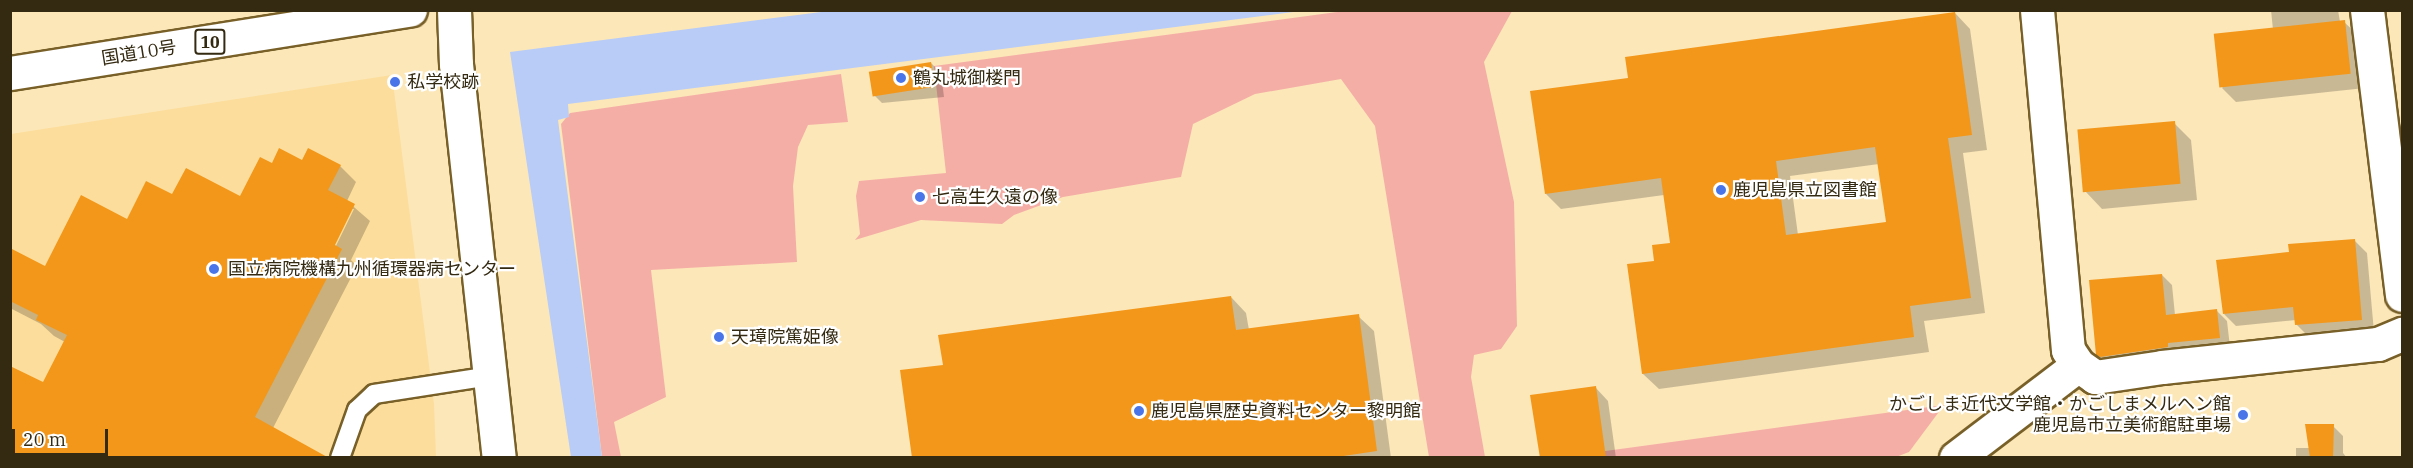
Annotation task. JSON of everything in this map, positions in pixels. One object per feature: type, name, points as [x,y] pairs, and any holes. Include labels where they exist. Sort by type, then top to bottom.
[{"type":"main road","name":"国道10号","points":[[10,73],[410,10]]},
{"type":"main road","points":[[454,10],[456,64],[499,458]]},
{"type":"main road","points":[[2037,10],[2068,350],[2078,365],[2095,377],[2162,367],[2378,344],[2403,334]]},
{"type":"main road","points":[[2367,10],[2403,295]]},
{"type":"main road","points":[[1956,458],[2078,365]]},
{"type":"lane","points":[[340,458],[357,410],[374,394],[490,376]]},
{"type":"shaded area","points":[[1352,10],[1512,11],[1484,62],[1514,202],[1517,326],[1501,349],[1474,355],[1471,377],[1485,457],[1429,457],[1375,126],[1341,79],[1255,94],[1193,124],[1181,177],[1063,197],[1014,215],[1002,224],[921,220],[855,240],[860,234],[856,196],[859,181],[946,173],[934,66]]},
{"type":"shaded area","points":[[841,74],[848,122],[808,125],[798,147],[793,186],[797,262],[651,270],[666,397],[614,422],[621,457],[602,457],[561,124],[570,113]]},
{"type":"shaded area","name":"国立病院機構九州循環器病センター","points":[[392,75],[434,404],[436,457],[11,458],[11,134]]},
{"type":"shaded area","points":[[1944,405],[1909,452],[1896,457],[1554,458]]},
{"type":"water","points":[[829,11],[1301,11],[568,104],[569,117],[558,120],[602,457],[571,457],[510,52]]},
{"type":"building","name":"鹿児島県立図書館","points":[[1955,12],[1972,135],[1948,138],[1971,298],[1910,306],[1914,337],[1642,374],[1627,264],[1654,261],[1652,245],[1670,243],[1661,178],[1545,194],[1530,91],[1628,78],[1625,57]],"holes":[[[1875,147],[1886,222],[1786,235],[1776,161]]]},
{"type":"building","points":[[2345,20],[2351,74],[2219,88],[2214,34]]},
{"type":"building","name":"鶴丸城御楼門","points":[[931,62],[935,87],[873,97],[869,72]]},
{"type":"building","points":[[2175,121],[2180,184],[2083,192],[2077,130]]},
{"type":"building","points":[[279,148],[302,160],[308,148],[341,165],[328,190],[355,204],[335,245],[342,249],[255,417],[329,458],[10,458],[10,366],[43,382],[67,335],[36,320],[38,315],[10,301],[10,248],[45,266],[81,195],[127,219],[146,181],[172,194],[186,168],[240,196],[260,157],[272,163]]},
{"type":"building","points":[[2355,239],[2362,320],[2295,325],[2293,307],[2223,314],[2216,260],[2289,252],[2288,244]]},
{"type":"building","points":[[2162,274],[2166,315],[2217,309],[2220,338],[2168,343],[2168,347],[2100,357],[2096,355],[2089,280]]},
{"type":"building","name":"鹿児島県歴史資料センター黎明館","points":[[1231,296],[1236,330],[1359,314],[1377,451],[1330,458],[912,458],[900,370],[943,365],[938,335]]},
{"type":"building","points":[[1596,386],[1606,458],[1540,458],[1530,395]]},
{"type":"building","points":[[2305,424],[2334,424],[2333,458],[2310,458]]},
{"type":"place","name":"鶴丸城御楼門","points":[[901,78]]},
{"type":"place","name":"私学校跡","points":[[395,82]]},
{"type":"place","name":"鹿児島県立図書館","points":[[1721,190]]},
{"type":"place","name":"七高生久遠の像","points":[[920,197]]},
{"type":"place","name":"国立病院機構九州循環器病センター","points":[[214,269]]},
{"type":"place","name":"天璋院篤姫像","points":[[719,337]]},
{"type":"place","name":"鹿児島県歴史資料センター黎明館","points":[[1139,411]]},
{"type":"place","name":"かごしま近代文学館・かごしまメルヘン館 鹿児島市立美術館駐車場","points":[[2243,415]]}]
